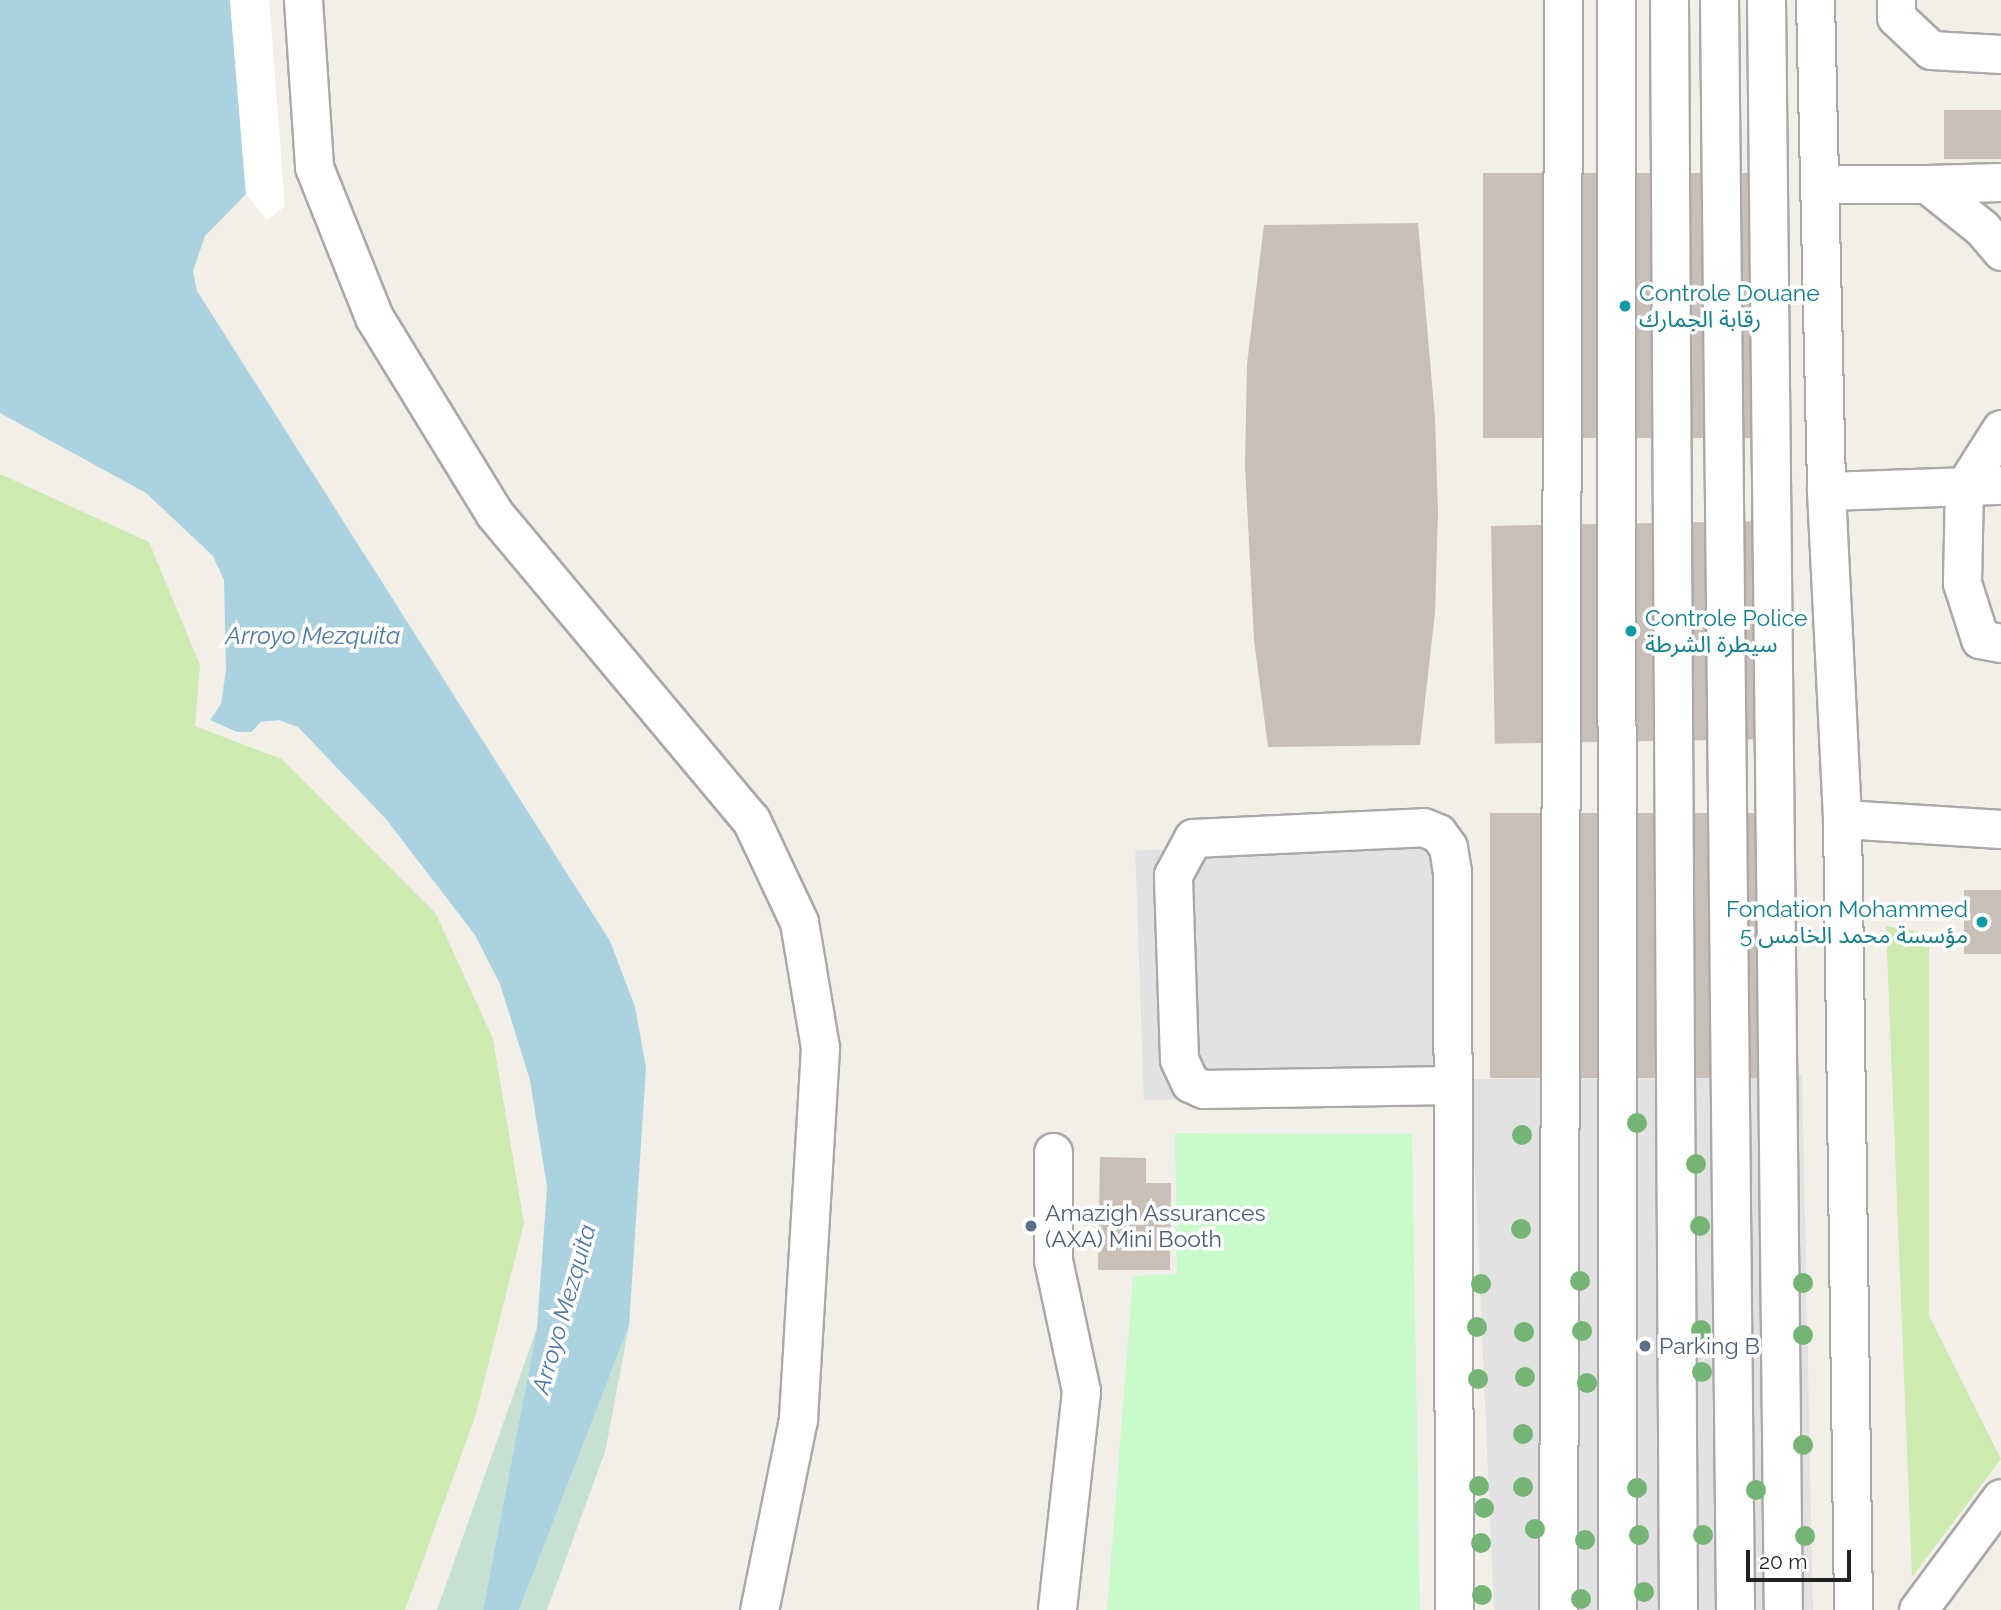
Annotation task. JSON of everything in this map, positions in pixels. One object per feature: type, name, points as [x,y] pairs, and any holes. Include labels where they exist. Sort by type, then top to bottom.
[{"type":"lane","points":[[303,0],[314,167],[374,317],[494,513],[751,820],[799,922],[820,1048],[798,1419],[759,1610]]},
{"type":"lane","points":[[1559,1610],[1563,0]]},
{"type":"lane","points":[[1616,0],[1617,1610]]},
{"type":"lane","points":[[1669,0],[1678,1610]]},
{"type":"lane","points":[[1719,0],[1735,1610]]},
{"type":"lane","points":[[1766,0],[1783,1610]]},
{"type":"lane","points":[[1815,0],[1826,491],[1842,819],[1853,1610]]},
{"type":"lane","points":[[1896,0],[1896,17],[1931,50],[2001,54]]},
{"type":"lane","points":[[1819,184],[2001,182]]},
{"type":"lane","points":[[1927,184],[1982,228],[2001,251]]},
{"type":"lane","points":[[2001,429],[1964,486],[1962,583],[1980,639],[2001,643]]},
{"type":"lane","points":[[1826,491],[2001,485]]},
{"type":"lane","points":[[1842,819],[2001,829]]},
{"type":"lane","points":[[1451,1085],[1203,1090],[1190,1083],[1179,1059],[1173,875],[1193,838],[1423,827],[1438,833],[1448,847],[1452,872],[1454,1610]]},
{"type":"lane","points":[[1053,1152],[1053,1260],[1082,1391],[1057,1610]]},
{"type":"lane","points":[[1918,1610],[2001,1499]]},
{"type":"green space","points":[[0,474],[149,542],[200,665],[195,726],[282,759],[436,914],[493,1039],[524,1223],[475,1417],[405,1610],[0,1610]]},
{"type":"green space","points":[[1886,926],[1929,933],[1929,1316],[2001,1459],[1912,1577]]},
{"type":"green space","points":[[1175,1133],[1412,1134],[1420,1610],[1107,1610],[1133,1276],[1177,1274]]},
{"type":"green space","points":[[629,1326],[605,1452],[547,1610],[519,1610]]},
{"type":"green space","points":[[537,1328],[483,1610],[437,1610]]},
{"type":"shaded area","points":[[1438,840],[1447,1090],[1144,1100],[1135,851]]},
{"type":"shaded area","name":"Parking B","points":[[1802,1074],[1813,1610],[1494,1610],[1471,1079],[1776,1078]]},
{"type":"water","name":"Arroyo Mezquita","points":[[0,0],[230,0],[246,194],[205,236],[193,271],[197,291],[610,941],[635,1007],[646,1068],[629,1326],[519,1610],[483,1610],[537,1328],[547,1187],[530,1080],[500,984],[475,935],[386,819],[298,727],[279,720],[261,722],[251,732],[237,732],[210,720],[221,704],[226,670],[224,580],[213,556],[146,493],[0,413]]},
{"type":"pier","points":[[230,0],[269,0],[285,206],[267,220],[246,194]]},
{"type":"building","points":[[1944,110],[2001,110],[2001,159],[1944,159]]},
{"type":"building","name":"Controle Douane رقابة الجمارك","points":[[1483,173],[1768,173],[1768,438],[1483,438]]},
{"type":"building","points":[[1418,223],[1435,418],[1438,512],[1435,613],[1420,745],[1268,747],[1254,640],[1245,465],[1247,364],[1264,225]]},
{"type":"building","name":"Controle Police سيطرة الشرطة","points":[[1771,521],[1775,739],[1495,744],[1491,526]]},
{"type":"building","points":[[1490,813],[1774,813],[1774,1078],[1490,1078]]},
{"type":"building","name":"Fondation Mohammed 5 مؤسسة محمد الخامس","points":[[1964,890],[2001,890],[2001,954],[1964,954]]},
{"type":"building","points":[[1100,1157],[1146,1158],[1146,1183],[1171,1183],[1170,1270],[1098,1270]]},
{"type":"place","name":"Controle Douane رقابة الجمارك","points":[[1625,306]]},
{"type":"place","name":"Controle Police سيطرة الشرطة","points":[[1631,631]]},
{"type":"place","name":"Fondation Mohammed 5 مؤسسة محمد الخامس","points":[[1982,922]]},
{"type":"place","name":"Amazigh Assurances (AXA) Mini Booth","points":[[1031,1226]]},
{"type":"place","name":"Parking B","points":[[1645,1346]]}]
